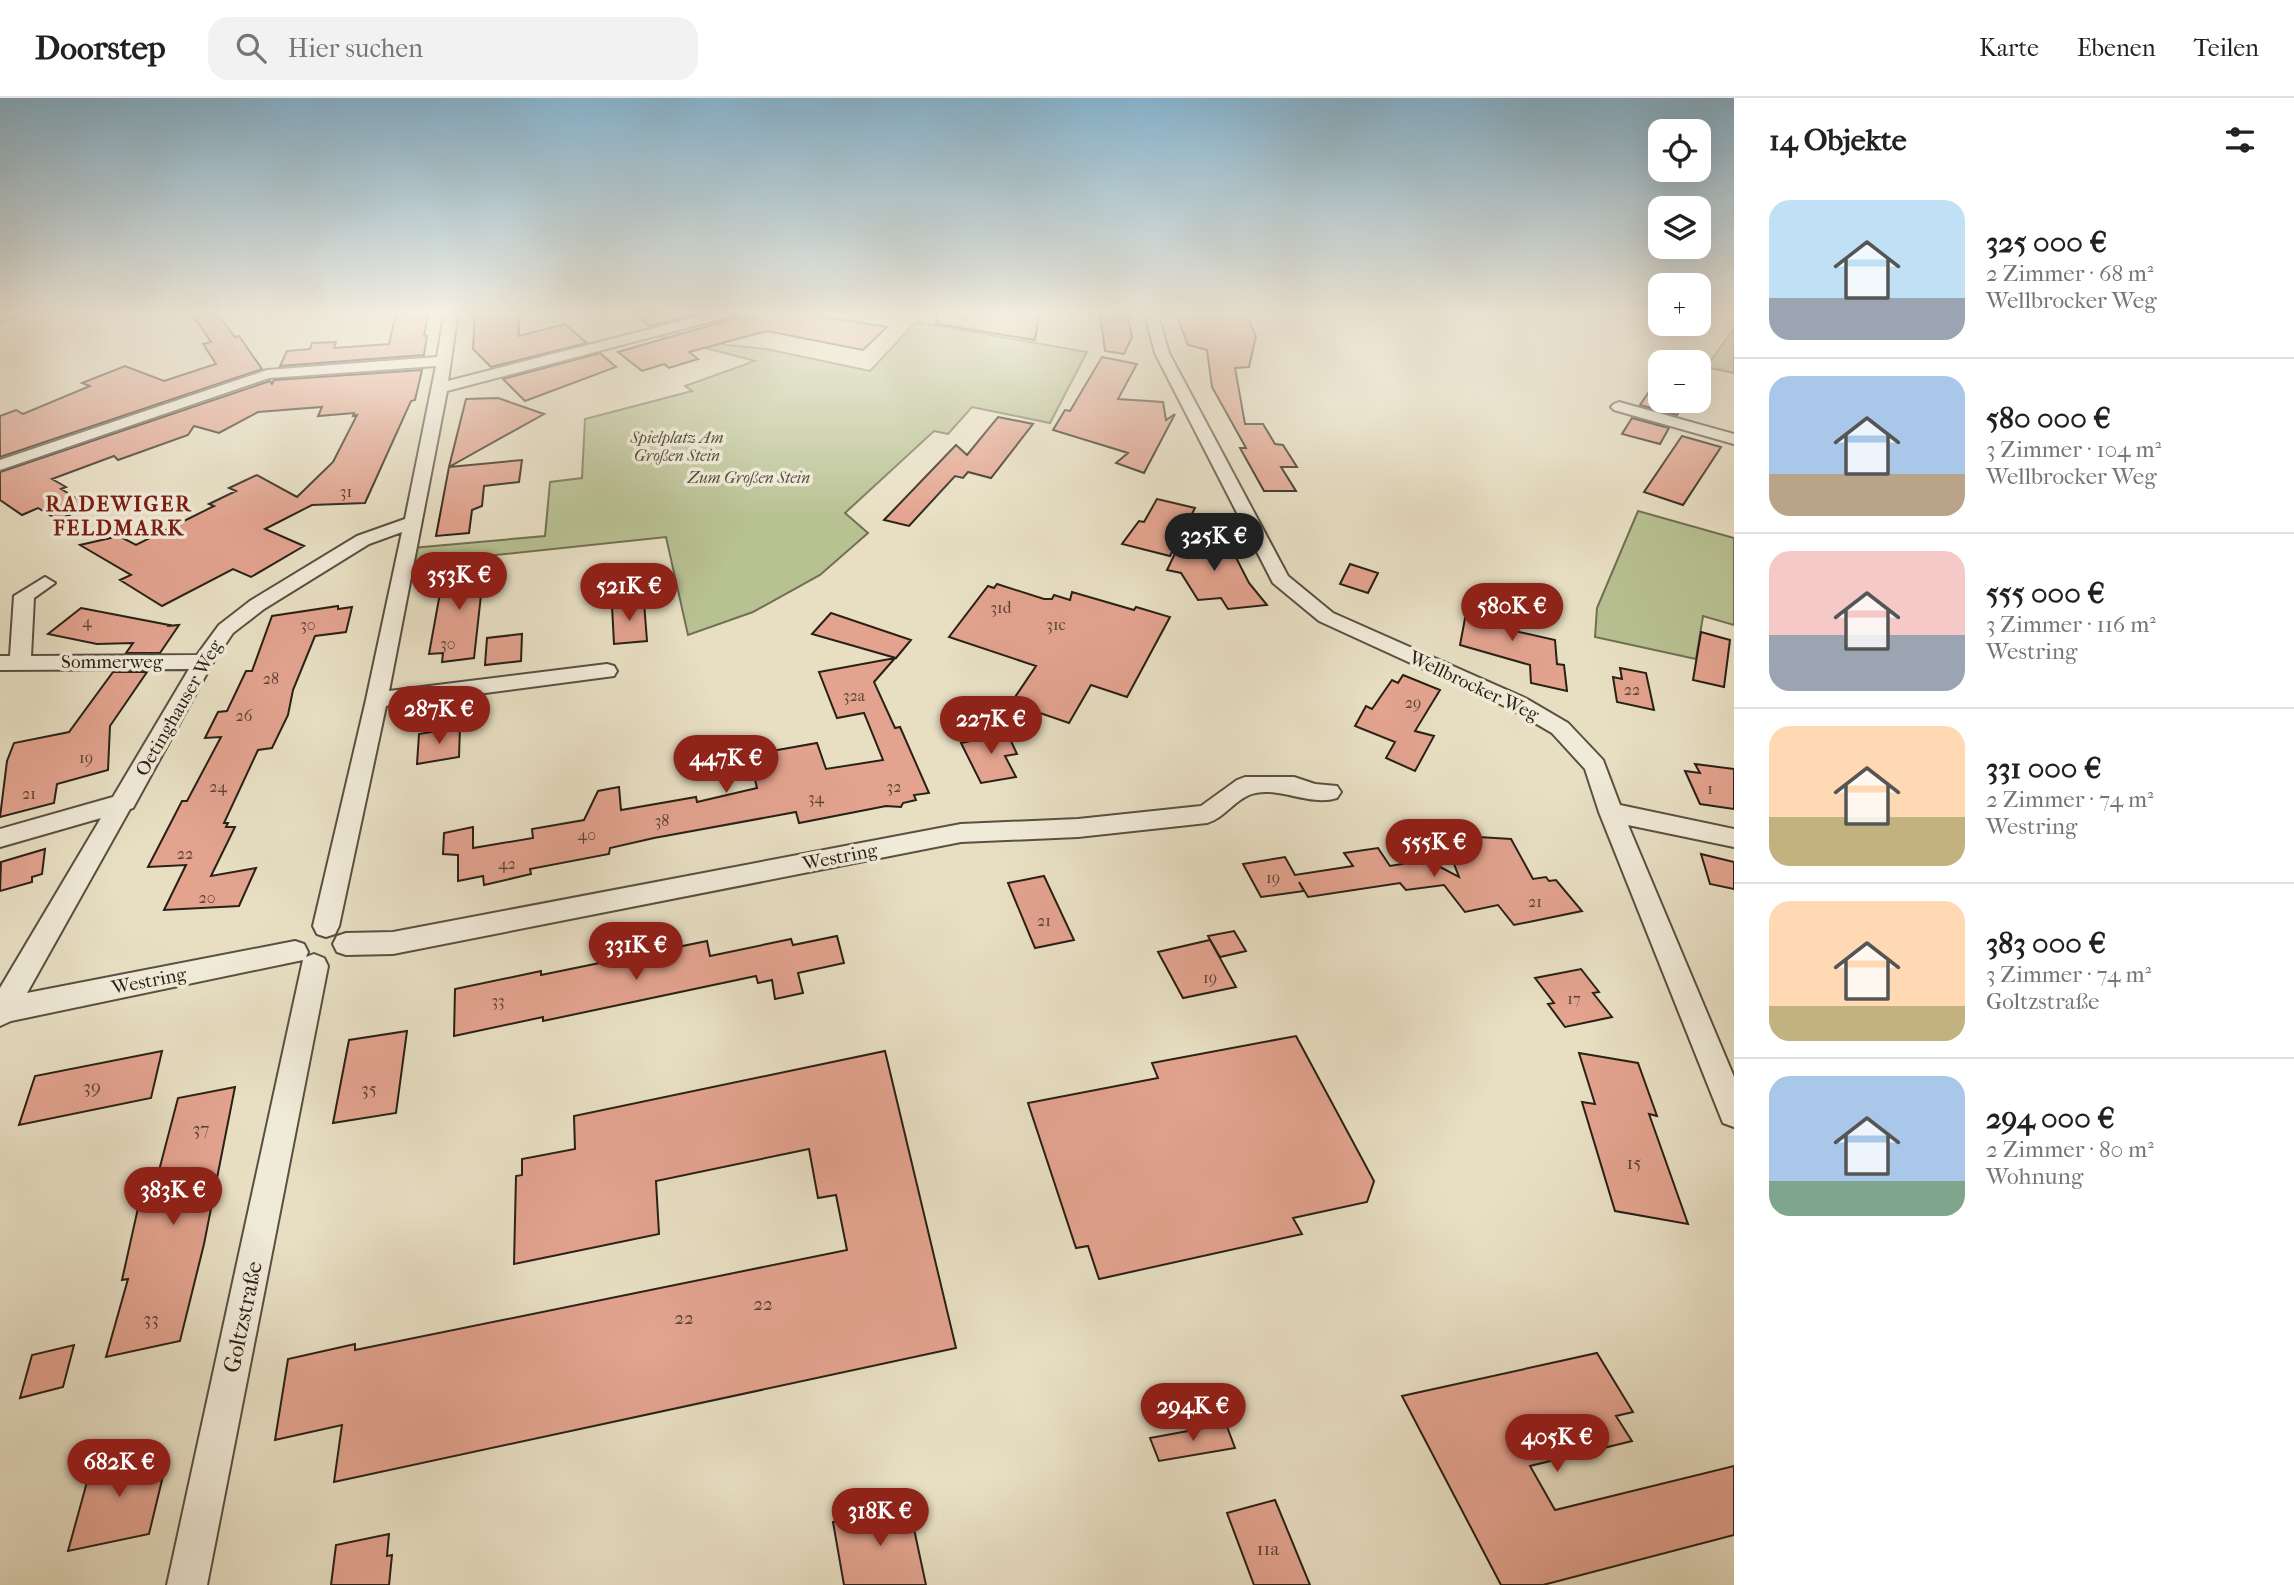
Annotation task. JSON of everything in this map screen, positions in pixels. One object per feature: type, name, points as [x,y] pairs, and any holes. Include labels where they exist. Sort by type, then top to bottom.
[{"type":"street","points":[[0,464],[248,380]]},
{"type":"street","points":[[326,926],[377,700],[441,380]]},
{"type":"street","points":[[440,388],[469,380]]},
{"type":"street","name":"Wellbrocker Weg","points":[[1176,380],[1280,579],[1326,617],[1519,704],[1560,728],[1595,766],[1611,812],[1734,1113]]},
{"type":"street","points":[[1619,407],[1734,439]]},
{"type":"street","name":"Oetinghauser Weg","points":[[2,1012],[22,972],[125,802],[203,662],[226,629],[257,605],[363,540],[411,523]]},
{"type":"street","name":"Sommerweg","points":[[45,583],[24,596],[10,662],[203,662]]},
{"type":"street","points":[[377,700],[607,671]]},
{"type":"street","name":"Westring","points":[[346,944],[393,943],[961,833],[1078,828],[1207,814],[1245,786],[1294,785],[1312,793],[1329,792]]},
{"type":"street","points":[[0,838],[125,802]]},
{"type":"street","points":[[1611,812],[1734,838]]},
{"type":"street","points":[[326,926],[341,928],[345,932],[346,944],[334,959],[305,959],[306,935],[326,926]]},
{"type":"street","name":"Westring","points":[[2,1012],[305,959]]},
{"type":"street","name":"Goltzstraße","points":[[187,1585],[305,959]]},
{"type":"green space","name":"Zum Großen Stein","points":[[701,380],[1072,380],[1050,423],[972,407],[948,434],[934,431],[845,513],[868,533],[820,575],[753,612],[688,635],[666,537],[410,564],[412,548],[545,536],[550,482],[582,478],[585,419],[692,391],[685,386]]},
{"type":"green space","points":[[1638,511],[1734,538],[1734,625],[1703,616],[1696,659],[1595,637],[1597,608]]},
{"type":"building","points":[[89,380],[228,380],[0,457],[0,416],[16,410],[23,414],[90,386],[82,383]]},
{"type":"building","points":[[274,380],[420,380],[415,400],[411,401],[365,503],[312,505],[265,529],[304,546],[251,577],[233,569],[162,606],[120,580],[131,575],[80,545],[119,536],[136,545],[214,506],[209,504],[236,491],[229,488],[257,475],[297,497],[333,462],[357,415],[353,416],[354,413],[318,416],[322,407],[258,412],[219,433],[194,426],[188,435],[118,460],[114,456],[52,479],[66,487],[61,489],[90,506],[58,520],[38,508],[22,515],[0,500],[0,472],[270,381],[272,384]]},
{"type":"building","points":[[504,380],[580,380],[525,401]]},
{"type":"building","points":[[1088,380],[1128,380],[1118,399],[1163,402],[1166,420],[1175,414],[1144,473],[1116,463],[1128,453],[1053,430],[1065,410],[1070,411]]},
{"type":"building","points":[[1211,380],[1237,380],[1245,424],[1263,424],[1275,444],[1283,445],[1297,467],[1281,467],[1296,491],[1264,491],[1240,448],[1246,448],[1212,387]]},
{"type":"building","points":[[1648,393],[1648,407],[1640,405]]},
{"type":"building","points":[[498,398],[544,414],[449,467],[466,399]]},
{"type":"building","points":[[998,417],[1033,424],[991,478],[968,472],[963,478],[955,476],[909,526],[884,520],[956,445],[967,455]]},
{"type":"building","points":[[1632,418],[1669,428],[1660,444],[1622,434]]},
{"type":"building","points":[[1682,436],[1721,447],[1683,505],[1644,492]]},
{"type":"building","points":[[522,460],[519,482],[484,486],[482,506],[472,510],[469,533],[436,536],[449,467]]},
{"type":"building","points":[[1157,499],[1195,508],[1170,556],[1122,544],[1139,521],[1144,522]]},
{"type":"building","points":[[1182,539],[1227,540],[1249,583],[1267,605],[1228,609],[1221,598],[1198,600],[1181,573],[1167,570]]},
{"type":"building","points":[[485,559],[474,658],[442,662],[443,653],[429,654],[440,593],[445,592],[450,562]]},
{"type":"building","points":[[1350,564],[1378,573],[1368,593],[1340,584]]},
{"type":"building","points":[[997,584],[1044,599],[1052,599],[1054,595],[1070,600],[1072,592],[1134,610],[1136,607],[1170,617],[1127,697],[1091,685],[1069,723],[1011,703],[1036,666],[949,637],[988,586],[994,588]]},
{"type":"building","points":[[1469,597],[1509,607],[1506,629],[1555,640],[1557,664],[1564,665],[1567,691],[1531,683],[1530,665],[1460,645]]},
{"type":"building","points":[[644,602],[647,641],[614,644],[612,606]]},
{"type":"building","points":[[338,606],[338,609],[352,607],[346,632],[315,636],[293,690],[288,715],[272,748],[258,750],[224,823],[228,823],[226,827],[235,827],[211,876],[256,868],[239,906],[164,910],[186,865],[148,867],[182,801],[187,801],[221,737],[205,738],[218,712],[227,711],[246,671],[252,671],[272,616]]},
{"type":"building","points":[[81,608],[169,625],[167,626],[179,625],[160,653],[126,653],[133,643],[97,644],[48,634]]},
{"type":"building","points":[[831,613],[911,640],[896,658],[812,634]]},
{"type":"building","points":[[1701,632],[1730,640],[1724,687],[1693,680]]},
{"type":"building","points":[[522,634],[521,661],[485,665],[487,638]]},
{"type":"building","points":[[895,658],[874,682],[895,728],[900,727],[929,793],[914,795],[916,800],[903,803],[901,807],[886,806],[799,823],[796,812],[654,838],[610,848],[609,854],[530,869],[531,874],[484,885],[483,876],[458,881],[458,855],[443,854],[444,833],[473,827],[473,848],[533,838],[532,829],[584,820],[598,791],[619,787],[621,810],[696,797],[697,802],[757,788],[749,755],[817,743],[826,769],[883,760],[864,713],[837,718],[819,672]]},
{"type":"building","points":[[1620,668],[1646,673],[1654,710],[1617,702],[1613,677],[1622,679]]},
{"type":"building","points":[[113,672],[147,672],[110,726],[108,770],[57,784],[54,803],[0,817],[7,761],[14,743],[69,732]]},
{"type":"building","points":[[1403,675],[1440,690],[1415,731],[1434,736],[1415,771],[1386,758],[1395,742],[1355,726],[1366,706],[1372,709],[1392,680],[1398,683]]},
{"type":"building","points":[[460,727],[459,757],[417,764],[419,734]]},
{"type":"building","points":[[1005,728],[1017,754],[1005,756],[1016,777],[981,783],[961,743],[980,739]]},
{"type":"building","points":[[1695,764],[1734,769],[1734,809],[1700,804],[1685,771],[1700,773]]},
{"type":"building","points":[[1445,835],[1511,839],[1533,879],[1546,877],[1549,881],[1556,880],[1582,911],[1514,925],[1498,905],[1465,912],[1444,885],[1406,890],[1400,883],[1308,897],[1299,882],[1304,891],[1261,897],[1243,864],[1285,857],[1295,875],[1353,866],[1344,853],[1378,848],[1390,866],[1425,860],[1423,858],[1459,877],[1451,856],[1460,855]]},
{"type":"building","points":[[45,849],[42,874],[32,877],[32,882],[0,891],[1,862]]},
{"type":"building","points":[[1701,854],[1734,862],[1734,889],[1710,884]]},
{"type":"building","points":[[1044,876],[1074,940],[1035,948],[1008,883]]},
{"type":"building","points":[[1234,931],[1246,951],[1220,957],[1208,936]]},
{"type":"building","points":[[837,936],[844,963],[798,973],[803,993],[775,999],[772,980],[758,983],[756,976],[543,1021],[543,1017],[454,1036],[455,989],[541,971],[541,975],[707,941],[710,956],[791,939],[793,945]]},
{"type":"building","points":[[1210,940],[1236,987],[1183,998],[1158,952]]},
{"type":"building","points":[[1581,969],[1599,992],[1593,993],[1612,1017],[1565,1027],[1548,1004],[1554,1003],[1535,978]]},
{"type":"building","points":[[407,1031],[396,1113],[333,1123],[349,1040]]},
{"type":"building","points":[[1296,1036],[1374,1181],[1367,1202],[1293,1218],[1302,1234],[1099,1279],[1088,1246],[1076,1248],[1028,1103],[1158,1078],[1152,1063]]},
{"type":"building","points":[[162,1051],[151,1098],[19,1125],[35,1076]]},
{"type":"building","points":[[885,1051],[956,1348],[334,1482],[342,1425],[275,1440],[288,1359],[355,1344],[355,1350],[847,1250],[836,1195],[818,1198],[809,1149],[656,1181],[659,1234],[514,1264],[516,1176],[522,1175],[522,1159],[575,1149],[574,1116]]},
{"type":"building","points":[[1579,1053],[1638,1063],[1657,1116],[1649,1114],[1688,1224],[1615,1211],[1582,1102],[1595,1104]]},
{"type":"building","points":[[235,1087],[204,1244],[180,1341],[106,1357],[128,1279],[122,1280],[138,1208],[150,1205],[178,1098]]},
{"type":"building","points":[[74,1345],[63,1387],[20,1398],[32,1355]]},
{"type":"building","points":[[1597,1353],[1633,1412],[1616,1416],[1632,1441],[1530,1466],[1555,1510],[1734,1466],[1734,1535],[1543,1585],[1501,1585],[1402,1396]]},
{"type":"building","points":[[1226,1424],[1235,1448],[1159,1461],[1150,1438]]},
{"type":"building","points":[[147,1445],[143,1460],[168,1455],[149,1534],[68,1551],[90,1471],[105,1468],[108,1453]]},
{"type":"building","points":[[1275,1500],[1310,1585],[1254,1585],[1227,1513]]},
{"type":"building","points":[[908,1501],[926,1585],[844,1585],[833,1522]]},
{"type":"building","points":[[389,1534],[387,1556],[392,1555],[389,1585],[331,1585],[336,1545]]},
{"type":"district","name":"RADEWIGER FELDMARK","points":[[119,516]]},
{"type":"park label","name":"Spielplatz Am Großen Stein","points":[[677,446]]}]
